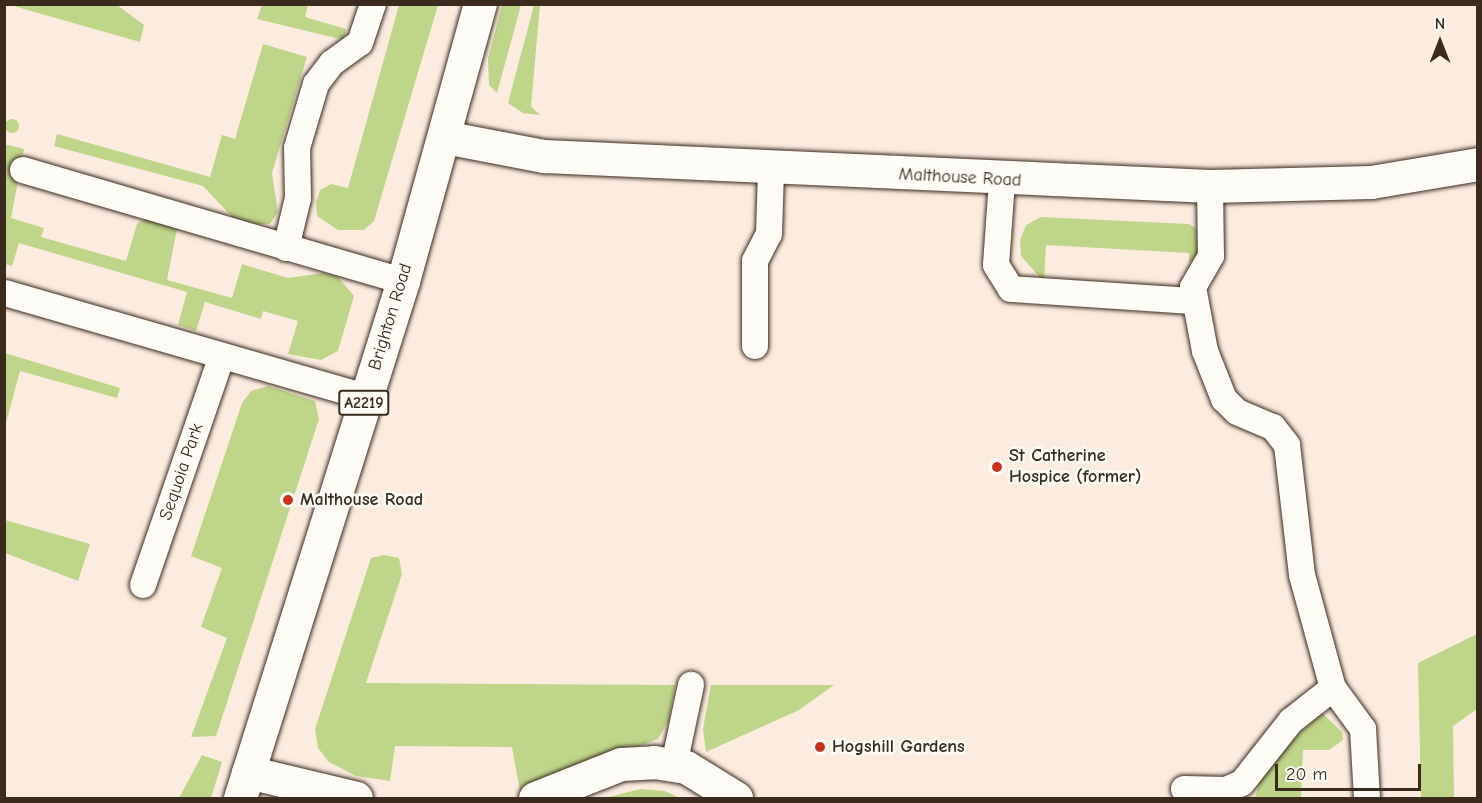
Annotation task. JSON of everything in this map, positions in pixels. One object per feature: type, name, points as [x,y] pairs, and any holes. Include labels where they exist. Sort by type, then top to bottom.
[{"type":"street","name":"Brighton Road","points":[[244,785],[403,281],[480,4]]},
{"type":"street","name":"Malthouse Road","points":[[444,137],[544,156],[1002,181],[1210,186],[1360,182],[1478,164]]},
{"type":"street","points":[[536,798],[621,764],[674,765],[716,781],[736,798]]},
{"type":"street","points":[[244,785],[356,798]]},
{"type":"lane","points":[[286,248],[298,198],[296,155],[316,84],[332,63],[360,43],[372,4]]},
{"type":"lane","points":[[755,346],[755,261],[769,234],[771,169]]},
{"type":"lane","points":[[22,170],[403,281]]},
{"type":"lane","points":[[1002,181],[996,265],[1011,289],[1194,301]]},
{"type":"lane","points":[[1210,186],[1211,255],[1197,277],[1194,301],[1213,380],[1224,399],[1237,412],[1273,427],[1287,445],[1302,575],[1333,688],[1363,729],[1367,798]]},
{"type":"lane","points":[[5,293],[221,358],[366,397]]},
{"type":"lane","name":"Sequoia Park","points":[[143,585],[221,358]]},
{"type":"lane","points":[[674,765],[691,685]]},
{"type":"lane","points":[[1184,789],[1226,790],[1242,783],[1291,721],[1333,688]]},
{"type":"green space","points":[[10,5],[117,5],[144,25],[140,42]]},
{"type":"green space","points":[[262,5],[308,5],[305,17],[346,29],[344,40],[257,19]]},
{"type":"green space","points":[[399,5],[438,5],[374,221],[364,230],[338,230],[317,216],[316,203],[320,190],[331,184],[348,188]]},
{"type":"green space","points":[[502,5],[521,5],[497,93],[489,85],[488,59]]},
{"type":"green space","points":[[534,5],[540,5],[531,106],[540,115],[523,113],[508,103]]},
{"type":"green space","points":[[263,44],[307,57],[272,173],[278,212],[270,224],[239,224],[203,186],[54,146],[57,134],[210,177],[222,135],[235,139]]},
{"type":"green space","points":[[9,119],[15,119],[19,126],[15,133],[9,133],[5,129],[5,123]]},
{"type":"green space","points":[[4,144],[24,149],[11,218],[44,228],[41,237],[126,261],[137,224],[150,216],[177,229],[167,280],[232,298],[242,264],[288,278],[324,273],[338,277],[354,296],[338,351],[321,360],[288,354],[298,321],[263,311],[261,319],[205,302],[196,331],[178,325],[187,292],[19,243],[12,266],[5,264]]},
{"type":"green space","points":[[1041,217],[1189,224],[1196,228],[1198,253],[1189,263],[1189,253],[1046,245],[1044,282],[1021,256],[1020,240],[1026,225]]},
{"type":"green space","points":[[5,353],[120,388],[117,398],[20,371],[5,427]]},
{"type":"green space","points":[[268,386],[315,401],[319,419],[216,736],[191,737],[227,638],[201,627],[222,568],[191,556],[242,403],[251,391]]},
{"type":"green space","points":[[5,520],[90,544],[78,581],[5,553]]},
{"type":"green space","points":[[384,555],[399,558],[402,574],[366,683],[675,685],[669,720],[658,739],[520,791],[512,747],[395,746],[390,781],[356,776],[329,762],[318,748],[315,729],[371,558]]},
{"type":"green space","points":[[1477,634],[1477,709],[1453,726],[1454,798],[1421,798],[1418,663]]},
{"type":"green space","points":[[711,685],[834,685],[799,710],[706,752],[703,729]]},
{"type":"green space","points":[[1322,713],[1342,732],[1343,740],[1329,750],[1303,750],[1301,798],[1255,798],[1260,781],[1286,746]]},
{"type":"green space","points":[[202,755],[222,762],[211,798],[179,798]]},
{"type":"green space","points":[[640,789],[665,791],[680,798],[605,798]]},
{"type":"place","name":"St Catherine Hospice (former)","points":[[997,467]]},
{"type":"place","name":"Malthouse Road","points":[[288,500]]},
{"type":"place","name":"Hogshill Gardens","points":[[820,747]]}]
